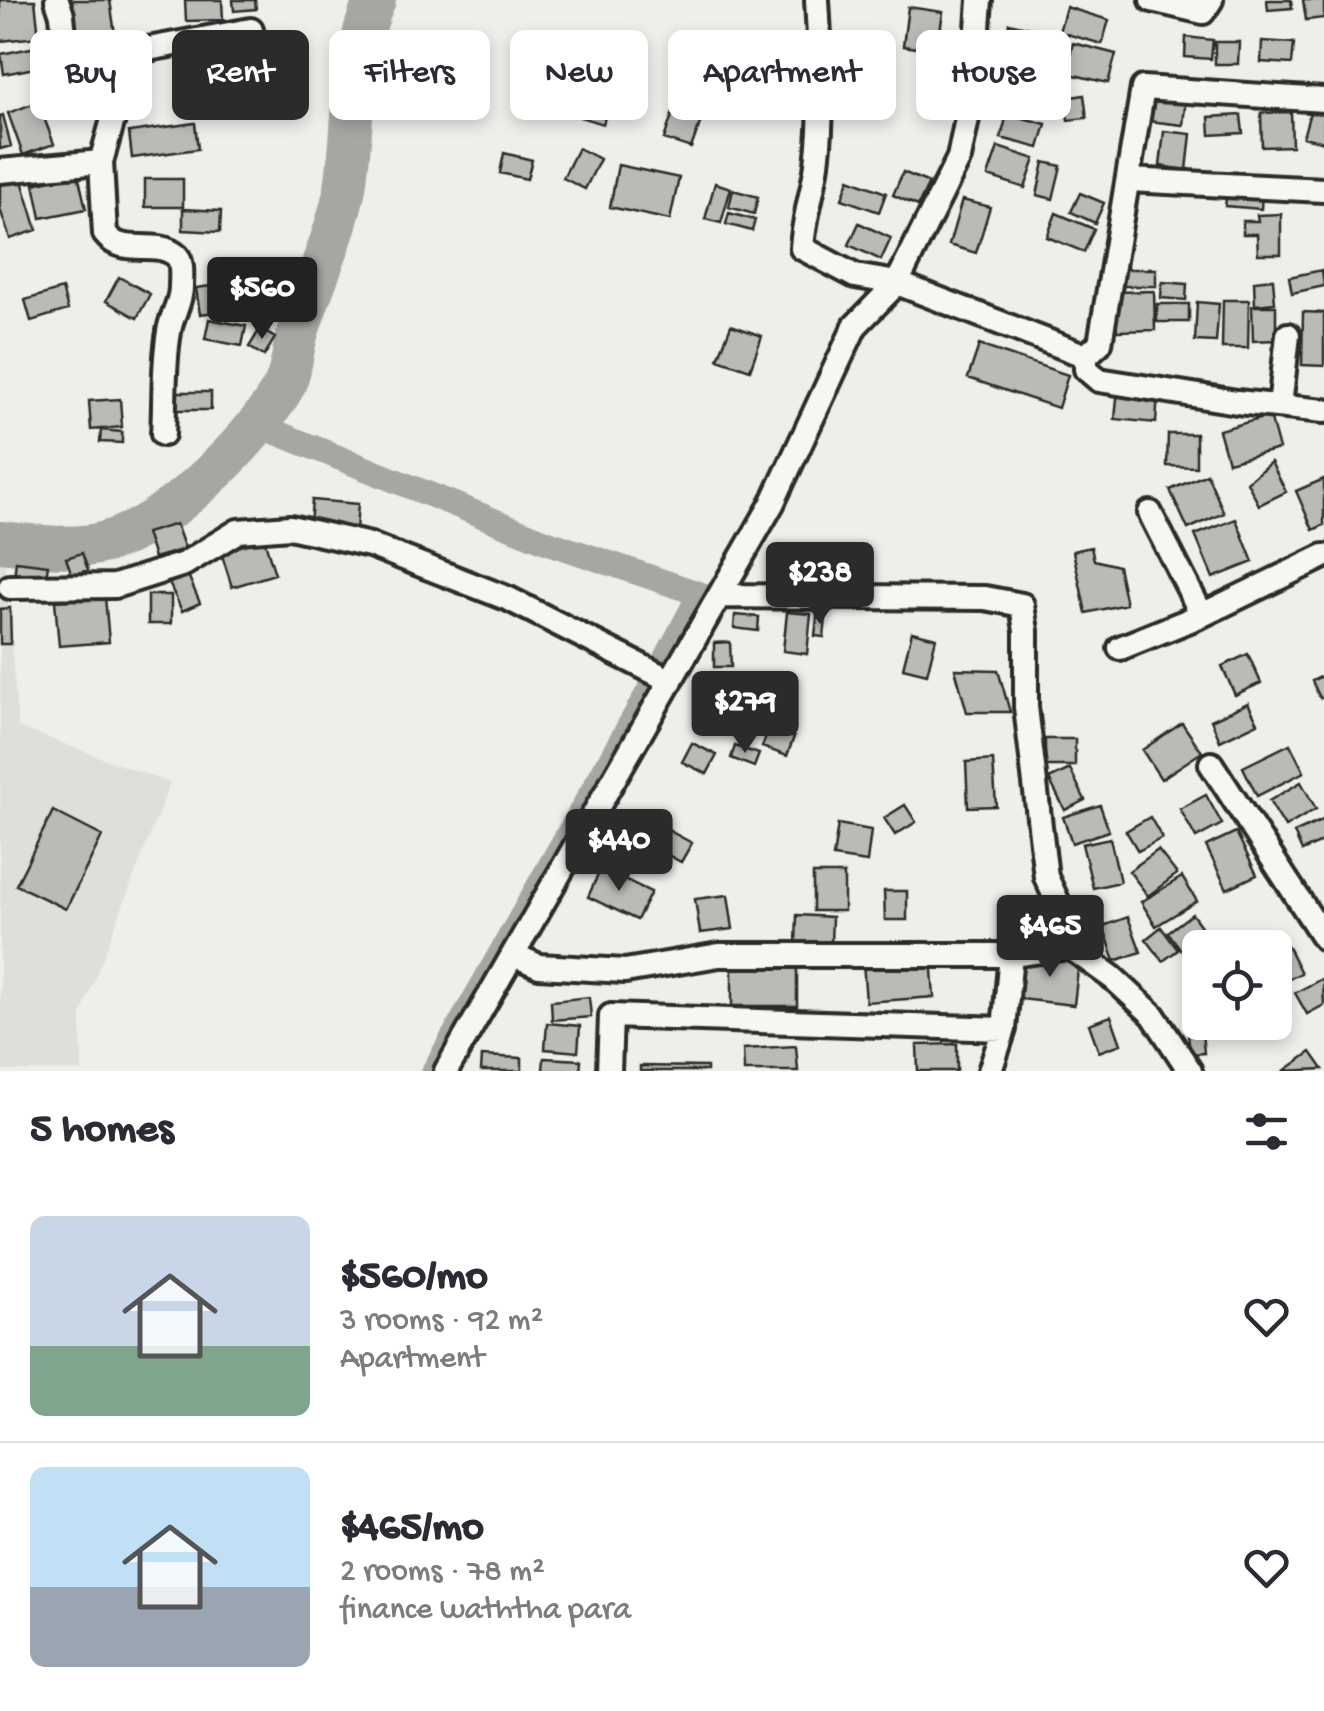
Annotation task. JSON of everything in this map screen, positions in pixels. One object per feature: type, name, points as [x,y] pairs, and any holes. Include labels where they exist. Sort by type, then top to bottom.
[{"type":"street","points":[[57,0],[63,30]]},
{"type":"street","points":[[818,0],[822,74],[817,164],[804,218],[802,248],[855,276],[897,283],[1086,356]]},
{"type":"street","points":[[446,1071],[772,504],[855,326],[897,283],[958,158],[974,84],[980,0]]},
{"type":"street","points":[[1152,0],[1204,12],[1210,0]]},
{"type":"street","points":[[1324,100],[1143,88],[1100,343],[1086,356],[1086,369],[1100,380],[1324,411]]},
{"type":"street","points":[[113,120],[101,162],[104,234],[112,243],[128,248],[165,251],[180,263],[181,300],[168,333],[163,434]]},
{"type":"street","points":[[0,170],[101,162]]},
{"type":"street","points":[[1129,180],[1324,190]]},
{"type":"street","points":[[1280,406],[1288,335]]},
{"type":"street","points":[[1150,513],[1202,616]]},
{"type":"street","points":[[10,588],[115,586],[184,564],[238,531],[290,527],[370,546],[509,600],[671,681]]},
{"type":"street","points":[[1120,648],[1202,616],[1324,556]]},
{"type":"street","points":[[720,596],[985,598],[1022,605],[1026,707],[1046,876],[1066,920],[1070,946],[1113,978],[1152,1015],[1190,1071]]},
{"type":"street","points":[[1211,764],[1324,938]]},
{"type":"street","points":[[514,955],[539,966],[625,972],[719,955],[1011,955],[1070,946]]},
{"type":"street","points":[[990,1071],[1004,1029],[1011,955]]},
{"type":"street","points":[[610,1071],[611,1016],[1004,1029]]},
{"type":"shaded area","points":[[0,555],[4,556],[18,727],[170,783],[81,1015],[82,1071],[0,1071]]},
{"type":"building","points":[[0,0],[35,0],[38,30],[30,30],[30,38],[0,41]]},
{"type":"building","points":[[69,0],[110,0],[114,30],[74,30]]},
{"type":"building","points":[[185,0],[222,0],[223,20],[186,21]]},
{"type":"building","points":[[233,0],[255,0],[256,9],[234,11]]},
{"type":"building","points":[[1267,0],[1291,0],[1292,8],[1268,10]]},
{"type":"building","points":[[1303,0],[1324,0],[1324,18],[1306,20]]},
{"type":"building","points":[[908,7],[943,12],[940,30],[916,30],[916,48],[903,46]]},
{"type":"building","points":[[1066,7],[1109,20],[1102,44],[1071,35],[1071,30],[1060,30]]},
{"type":"building","points":[[1009,23],[1039,30],[1007,30]]},
{"type":"building","points":[[1186,37],[1213,40],[1211,59],[1185,57]]},
{"type":"building","points":[[1262,41],[1294,43],[1292,64],[1261,62]]},
{"type":"building","points":[[1215,42],[1239,42],[1238,64],[1215,64]]},
{"type":"building","points":[[1073,43],[1116,54],[1108,83],[1071,74]]},
{"type":"building","points":[[30,48],[30,69],[4,74],[1,54]]},
{"type":"building","points":[[1151,94],[1186,97],[1183,125],[1148,121]]},
{"type":"building","points":[[1084,95],[1087,118],[1071,120],[1071,97]]},
{"type":"building","points":[[30,105],[30,120],[45,120],[54,144],[23,155],[8,113]]},
{"type":"building","points":[[1312,105],[1324,109],[1324,142],[1303,137]]},
{"type":"building","points":[[1291,112],[1292,146],[1262,147],[1261,113]]},
{"type":"building","points":[[3,115],[11,146],[0,149],[0,116]]},
{"type":"building","points":[[1241,115],[1243,133],[1210,135],[1209,117]]},
{"type":"building","points":[[670,120],[701,120],[691,148],[664,139]]},
{"type":"building","points":[[1006,120],[1046,124],[1039,148],[1001,138]]},
{"type":"building","points":[[195,123],[198,149],[132,158],[129,132]]},
{"type":"building","points":[[1164,131],[1191,134],[1187,170],[1160,166]]},
{"type":"building","points":[[998,147],[1035,159],[1025,188],[988,176]]},
{"type":"building","points":[[578,148],[600,159],[585,189],[563,178]]},
{"type":"building","points":[[504,153],[532,160],[527,179],[500,173]]},
{"type":"building","points":[[1044,162],[1061,166],[1053,199],[1037,195]]},
{"type":"building","points":[[618,165],[679,178],[670,220],[610,207]]},
{"type":"building","points":[[903,172],[929,183],[918,206],[893,195]]},
{"type":"building","points":[[20,174],[37,230],[10,239],[0,209],[0,180]]},
{"type":"building","points":[[78,174],[86,209],[41,218],[34,184]]},
{"type":"building","points":[[145,179],[183,179],[183,207],[145,207]]},
{"type":"building","points":[[849,179],[886,193],[879,212],[842,199]]},
{"type":"building","points":[[715,183],[731,188],[721,223],[705,219]]},
{"type":"building","points":[[733,190],[758,197],[754,214],[729,207]]},
{"type":"building","points":[[1227,191],[1262,193],[1261,209],[1225,206]]},
{"type":"building","points":[[1080,193],[1104,203],[1095,223],[1071,212]]},
{"type":"building","points":[[962,200],[990,207],[976,253],[949,245]]},
{"type":"building","points":[[183,209],[221,211],[220,232],[183,230]]},
{"type":"building","points":[[729,213],[755,220],[752,231],[726,224]]},
{"type":"building","points":[[1056,213],[1094,229],[1084,252],[1047,237]]},
{"type":"building","points":[[1281,214],[1281,254],[1258,254],[1257,234],[1243,234],[1243,221],[1258,221],[1257,215]]},
{"type":"building","points":[[859,223],[891,238],[881,260],[849,245]]},
{"type":"building","points":[[1122,269],[1156,269],[1156,286],[1122,286]]},
{"type":"building","points":[[1322,270],[1324,286],[1292,293],[1289,277]]},
{"type":"building","points":[[119,277],[150,294],[137,318],[106,301]]},
{"type":"building","points":[[1273,279],[1275,303],[1255,305],[1254,281]]},
{"type":"building","points":[[1162,282],[1187,284],[1186,300],[1161,298]]},
{"type":"building","points":[[226,284],[230,310],[200,314],[196,288]]},
{"type":"building","points":[[62,289],[68,310],[31,321],[25,300]]},
{"type":"building","points":[[1154,291],[1155,330],[1117,331],[1115,292]]},
{"type":"building","points":[[1223,300],[1249,300],[1248,348],[1222,348]]},
{"type":"building","points":[[1197,302],[1219,304],[1216,342],[1195,341]]},
{"type":"building","points":[[1157,304],[1189,304],[1189,322],[1157,322]]},
{"type":"building","points":[[1252,306],[1276,306],[1276,340],[1253,341]]},
{"type":"building","points":[[1303,312],[1324,313],[1324,366],[1302,365]]},
{"type":"building","points":[[209,319],[246,326],[242,346],[205,339]]},
{"type":"building","points":[[731,325],[762,336],[750,370],[718,359]]},
{"type":"building","points":[[260,329],[275,338],[264,356],[249,347]]},
{"type":"building","points":[[979,345],[1068,375],[1058,408],[968,378]]},
{"type":"building","points":[[1118,388],[1158,392],[1156,423],[1115,419]]},
{"type":"building","points":[[175,392],[211,392],[211,410],[175,410]]},
{"type":"building","points":[[120,399],[122,427],[91,430],[89,401]]},
{"type":"building","points":[[1270,416],[1279,449],[1228,462],[1219,430]]},
{"type":"building","points":[[101,430],[122,432],[122,443],[100,442]]},
{"type":"building","points":[[1168,434],[1196,434],[1196,467],[1167,466]]},
{"type":"building","points":[[1271,462],[1286,492],[1259,505],[1247,482]]},
{"type":"building","points":[[1207,474],[1224,513],[1188,529],[1170,490]]},
{"type":"building","points":[[1324,479],[1324,525],[1313,530],[1296,491]]},
{"type":"building","points":[[312,500],[358,504],[356,530],[310,525]]},
{"type":"building","points":[[1236,519],[1253,562],[1213,578],[1195,535]]},
{"type":"building","points":[[176,524],[185,549],[154,558],[146,533]]},
{"type":"building","points":[[264,539],[275,574],[232,587],[221,552]]},
{"type":"building","points":[[1091,547],[1094,560],[1118,566],[1126,604],[1086,613],[1073,551]]},
{"type":"building","points":[[82,553],[88,570],[72,575],[66,558]]},
{"type":"building","points":[[16,561],[48,565],[45,582],[14,577]]},
{"type":"building","points":[[188,575],[200,603],[182,611],[169,583]]},
{"type":"building","points":[[148,595],[171,595],[171,624],[148,624]]},
{"type":"building","points":[[105,597],[109,642],[59,646],[55,601]]},
{"type":"building","points":[[10,608],[11,644],[0,644],[0,609]]},
{"type":"building","points":[[787,612],[811,614],[807,654],[783,651]]},
{"type":"building","points":[[735,615],[759,617],[758,631],[734,628]]},
{"type":"building","points":[[817,617],[826,618],[824,637],[815,636]]},
{"type":"building","points":[[912,632],[936,638],[927,674],[903,668]]},
{"type":"building","points":[[730,642],[731,667],[714,667],[714,643]]},
{"type":"building","points":[[1248,654],[1261,683],[1235,695],[1222,666]]},
{"type":"building","points":[[955,669],[998,670],[1010,712],[967,712]]},
{"type":"building","points":[[1324,675],[1324,696],[1320,698],[1312,681]]},
{"type":"building","points":[[720,679],[747,690],[739,706],[713,695]]},
{"type":"building","points":[[718,702],[737,709],[727,734],[709,727]]},
{"type":"building","points":[[1248,703],[1258,723],[1220,741],[1211,720]]},
{"type":"building","points":[[1182,723],[1202,752],[1161,779],[1142,750]]},
{"type":"building","points":[[769,728],[794,737],[787,756],[762,747]]},
{"type":"building","points":[[1045,739],[1075,739],[1075,766],[1045,766]]},
{"type":"building","points":[[692,743],[717,755],[707,774],[682,762]]},
{"type":"building","points":[[1290,744],[1304,772],[1257,796],[1243,767]]},
{"type":"building","points":[[735,746],[759,754],[754,767],[731,758]]},
{"type":"building","points":[[993,760],[996,806],[968,807],[966,762]]},
{"type":"building","points":[[1070,769],[1085,800],[1065,810],[1049,779]]},
{"type":"building","points":[[1301,782],[1316,809],[1285,827],[1269,801]]},
{"type":"building","points":[[1206,795],[1222,824],[1196,838],[1180,809]]},
{"type":"building","points":[[905,805],[916,822],[895,835],[884,818]]},
{"type":"building","points":[[1100,805],[1109,831],[1072,843],[1063,817]]},
{"type":"building","points":[[53,811],[102,836],[66,909],[16,885]]},
{"type":"building","points":[[1150,817],[1162,838],[1138,851],[1126,831]]},
{"type":"building","points":[[1323,820],[1324,841],[1302,851],[1294,833]]},
{"type":"building","points":[[838,824],[871,830],[867,862],[833,857]]},
{"type":"building","points":[[664,828],[692,843],[681,862],[653,847]]},
{"type":"building","points":[[1236,832],[1257,875],[1227,889],[1206,846]]},
{"type":"building","points":[[1110,838],[1120,882],[1093,888],[1082,844]]},
{"type":"building","points":[[1158,850],[1177,874],[1148,896],[1129,871]]},
{"type":"building","points":[[601,868],[651,892],[637,920],[588,897]]},
{"type":"building","points":[[813,874],[844,874],[844,911],[813,911]]},
{"type":"building","points":[[1182,877],[1197,901],[1156,926],[1141,902]]},
{"type":"building","points":[[884,891],[907,891],[907,920],[885,920]]},
{"type":"building","points":[[728,895],[733,929],[700,933],[695,899]]},
{"type":"building","points":[[1192,914],[1204,930],[1182,930],[1182,951],[1168,932]]},
{"type":"building","points":[[797,915],[832,917],[831,945],[796,944]]},
{"type":"building","points":[[1128,917],[1141,952],[1115,961],[1103,926]]},
{"type":"building","points":[[1161,927],[1178,950],[1163,961],[1146,939]]},
{"type":"building","points":[[1025,955],[1079,961],[1074,1005],[1020,999]]},
{"type":"building","points":[[1292,955],[1301,973],[1292,978]]},
{"type":"building","points":[[931,957],[934,997],[866,1002],[863,962]]},
{"type":"building","points":[[732,965],[797,965],[797,1006],[732,1006]]},
{"type":"building","points":[[1323,978],[1324,1005],[1307,1014],[1295,993]]},
{"type":"building","points":[[589,997],[591,1017],[552,1020],[551,1001]]},
{"type":"building","points":[[1111,1016],[1121,1044],[1099,1052],[1089,1024]]},
{"type":"building","points":[[547,1023],[580,1026],[578,1052],[545,1049]]},
{"type":"building","points":[[1189,1040],[1203,1040],[1204,1053],[1190,1054]]},
{"type":"building","points":[[957,1044],[957,1071],[918,1071],[917,1045]]},
{"type":"building","points":[[796,1046],[798,1071],[744,1071],[743,1049]]},
{"type":"building","points":[[1311,1052],[1323,1069],[1284,1071]]},
{"type":"building","points":[[482,1056],[522,1058],[522,1071],[481,1071]]},
{"type":"building","points":[[544,1058],[581,1060],[580,1071],[543,1071]]},
{"type":"building","points":[[640,1066],[707,1067],[707,1071],[640,1071]]},
{"type":"waterway","points":[[0,542],[81,546],[130,533],[205,480],[268,411],[288,377],[298,332],[341,206],[357,68],[375,0]]},
{"type":"waterway","points":[[258,425],[547,542],[700,594],[667,657]]},
{"type":"waterway","points":[[434,1071],[653,684]]}]
